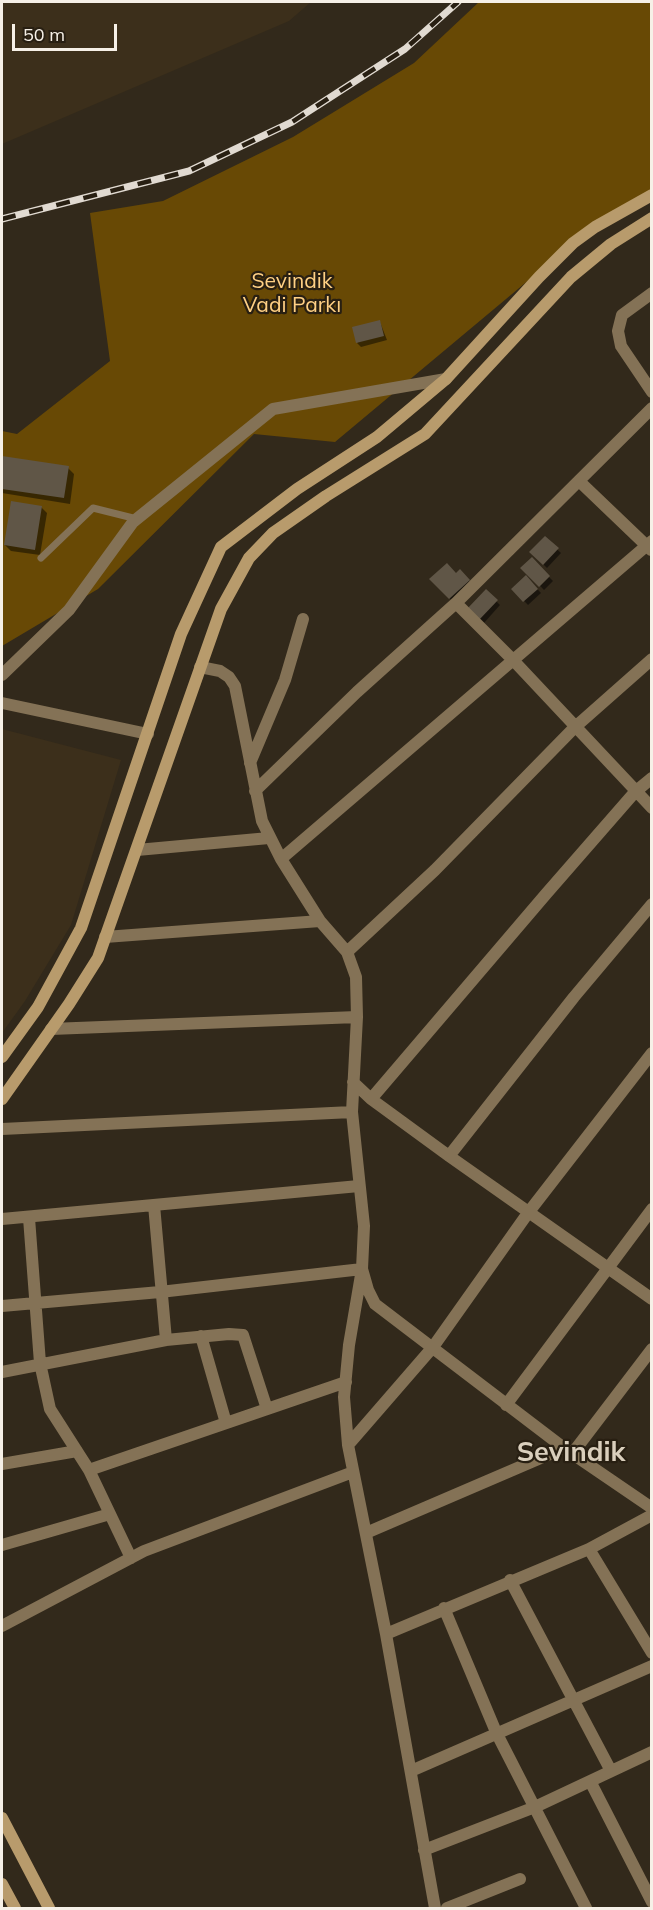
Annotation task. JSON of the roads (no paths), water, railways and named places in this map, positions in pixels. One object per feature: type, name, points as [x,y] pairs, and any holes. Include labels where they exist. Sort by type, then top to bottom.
[{"type":"main road","points":[[2,1057],[38,1007],[81,928],[181,634],[221,547],[297,489],[377,437],[446,379],[573,243],[595,226],[651,195]]},
{"type":"main road","points":[[2,1100],[98,958],[221,609],[240,571],[273,533],[326,496],[425,434],[571,277],[611,244],[651,218]]},
{"type":"main road","points":[[2,1818],[49,1908]]},
{"type":"main road","points":[[2,1884],[15,1908]]},
{"type":"street","points":[[651,293],[622,315],[618,331],[621,346],[651,392]]},
{"type":"street","points":[[2,675],[69,610],[137,519],[273,410],[446,379]]},
{"type":"street","points":[[255,791],[357,692],[456,603],[651,408]]},
{"type":"street","points":[[281,859],[650,546],[579,481]]},
{"type":"street","points":[[456,603],[513,660],[651,808]]},
{"type":"street","points":[[250,763],[285,680],[303,619]]},
{"type":"street","points":[[347,951],[435,870],[574,728],[651,659]]},
{"type":"street","points":[[201,667],[220,671],[229,677],[235,686],[255,791],[262,821],[269,838],[320,921],[347,951],[356,977],[357,1017],[352,1112],[364,1226],[362,1269],[349,1345],[346,1382],[348,1445],[386,1634],[435,1908]]},
{"type":"street","points":[[2,703],[148,734]]},
{"type":"street","points":[[371,1099],[635,792],[651,778]]},
{"type":"street","points":[[137,850],[269,838]]},
{"type":"street","points":[[449,1156],[574,997],[651,904]]},
{"type":"street","points":[[105,937],[320,921]]},
{"type":"street","points":[[51,1029],[357,1017]]},
{"type":"street","points":[[348,1445],[433,1347],[528,1213],[651,1053]]},
{"type":"street","points":[[353,1082],[371,1099],[449,1156],[651,1299]]},
{"type":"street","points":[[2,1129],[352,1112]]},
{"type":"street","points":[[2,1219],[359,1186]]},
{"type":"street","points":[[154,1205],[166,1340]]},
{"type":"street","points":[[506,1405],[651,1209]]},
{"type":"street","points":[[29,1218],[40,1363],[51,1409],[89,1470],[131,1558]]},
{"type":"street","points":[[2,1306],[160,1292],[362,1269]]},
{"type":"street","points":[[362,1269],[375,1304],[568,1451],[651,1508]]},
{"type":"street","points":[[2,1372],[166,1340],[243,1335],[267,1409]]},
{"type":"street","points":[[201,1336],[226,1423]]},
{"type":"street","points":[[366,1533],[568,1451],[651,1349]]},
{"type":"street","points":[[89,1470],[346,1382]]},
{"type":"street","points":[[2,1464],[77,1451]]},
{"type":"street","points":[[2,1626],[131,1558],[353,1472]]},
{"type":"street","points":[[2,1545],[110,1514]]},
{"type":"street","points":[[386,1634],[510,1580],[589,1549],[651,1515]]},
{"type":"street","points":[[589,1549],[651,1653]]},
{"type":"street","points":[[510,1580],[575,1698],[611,1771]]},
{"type":"street","points":[[444,1608],[496,1732],[586,1908]]},
{"type":"street","points":[[411,1771],[651,1666]]},
{"type":"street","points":[[424,1850],[535,1807],[651,1752]]},
{"type":"street","points":[[590,1781],[651,1902]]},
{"type":"street","points":[[447,1908],[520,1879]]},
{"type":"lane","points":[[41,558],[93,508],[137,519]]},
{"type":"railway","points":[[2,219],[189,171],[292,122],[405,49],[458,2]]},
{"type":"district","name":"Sevindik","points":[[571,1453]]},
{"type":"park label","name":"Sevindik Vadi Parkı","points":[[292,294]]}]
